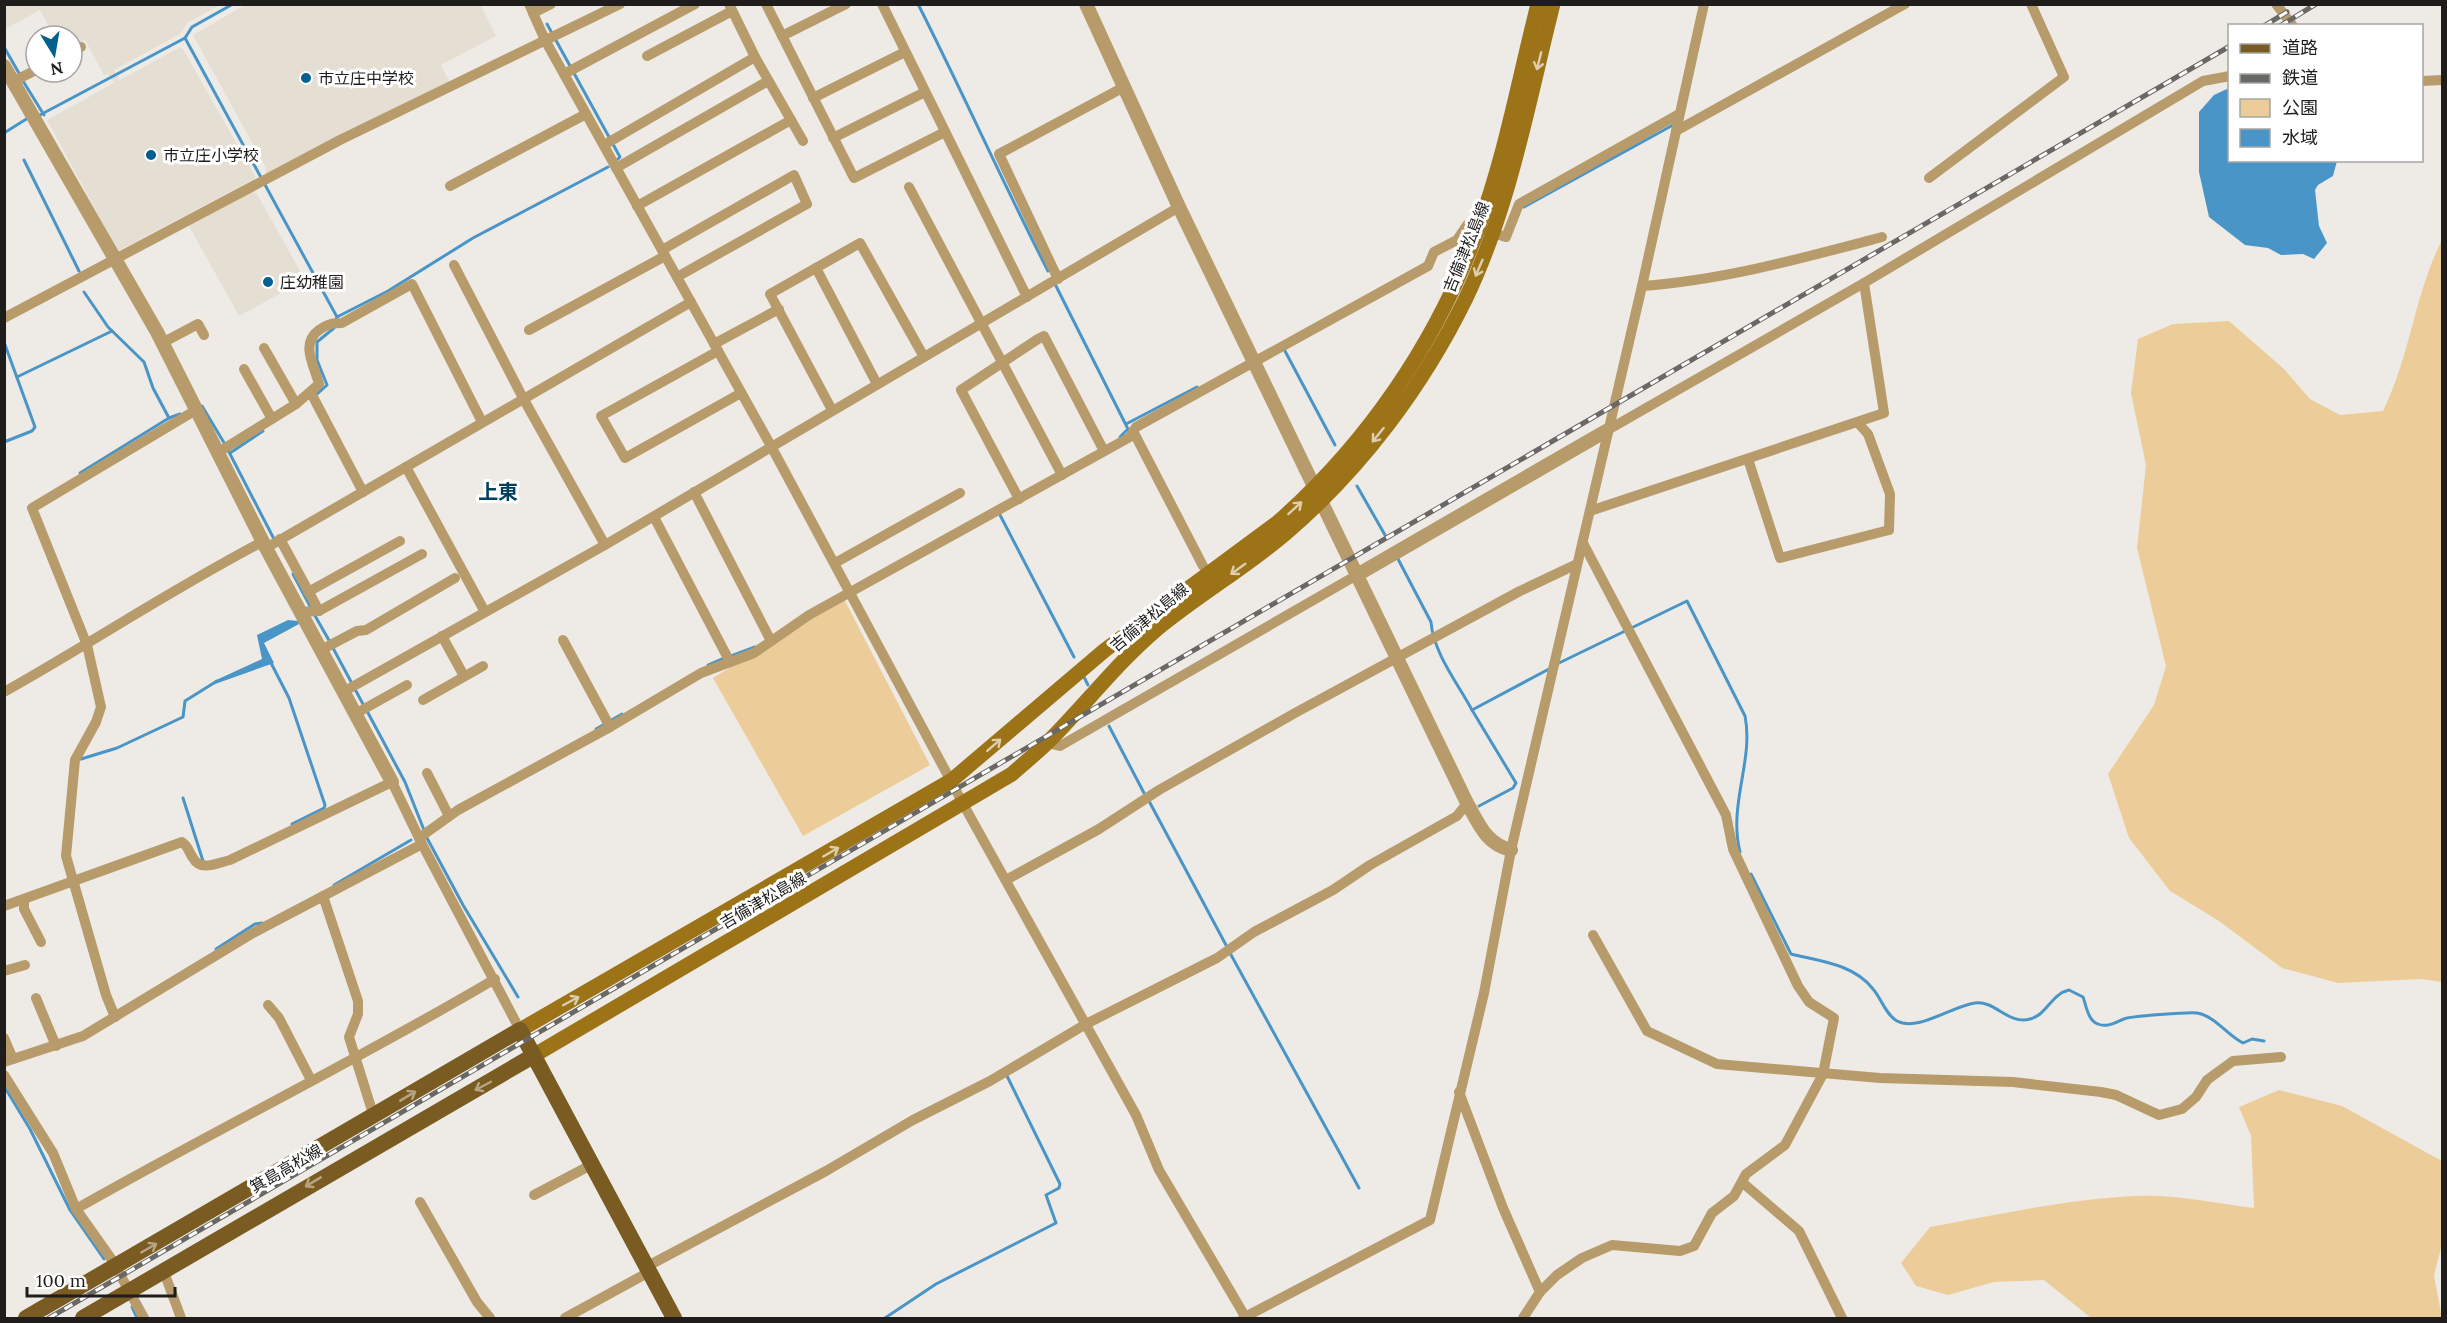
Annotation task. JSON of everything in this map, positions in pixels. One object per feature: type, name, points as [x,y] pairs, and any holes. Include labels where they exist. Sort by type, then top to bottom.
[{"type":"main road","name":"吉備津松島線","points":[[1486,231],[1495,177],[1538,4]]},
{"type":"main road","name":"吉備津松島線","points":[[533,1056],[1012,774],[1047,743],[1121,663],[1157,629],[1284,534],[1395,392],[1425,344],[1486,231],[1553,4]]},
{"type":"main road","name":"吉備津松島線","points":[[520,1030],[952,780],[1105,650],[1318,493]]},
{"type":"main road","points":[[520,1030],[591,1165],[650,1266],[674,1318]]},
{"type":"main road","name":"箕島高松線","points":[[26,1318],[520,1030]]},
{"type":"main road","name":"箕島高松線","points":[[83,1318],[392,1136],[495,1080],[533,1056]]},
{"type":"street","points":[[551,4],[531,9],[569,71],[586,114],[609,143],[616,168],[771,446],[963,803],[1136,1115],[1159,1170],[1245,1318],[1430,1220],[1484,993],[1511,850],[1583,543],[1606,431],[1642,286],[1704,4]]},
{"type":"street","points":[[4,318],[340,140],[620,4]]},
{"type":"street","points":[[569,71],[696,4]]},
{"type":"street","points":[[766,4],[854,178],[945,132]]},
{"type":"street","points":[[782,36],[846,4]]},
{"type":"street","points":[[882,4],[1027,297]]},
{"type":"street","points":[[1086,4],[1252,360],[1467,802],[1485,836],[1498,847],[1511,850]]},
{"type":"street","points":[[4,1038],[10,1058],[83,1036],[114,1015],[253,933],[420,841],[448,814],[701,673],[728,659],[754,653],[769,638],[850,590],[1103,448],[1130,436],[1136,427],[1252,360],[1428,266],[1434,252],[1457,240],[1467,225],[1502,238],[1507,236],[1519,204],[1905,4]]},
{"type":"street","points":[[1929,178],[2064,77],[2031,4]]},
{"type":"street","points":[[2276,4],[2291,24]]},
{"type":"street","points":[[647,56],[730,8],[768,81],[803,141]]},
{"type":"street","points":[[813,98],[905,52]]},
{"type":"street","points":[[609,143],[755,57]]},
{"type":"street","points":[[12,74],[162,343],[196,410],[224,449],[272,543],[311,612],[362,710],[420,841],[520,1030]]},
{"type":"street","points":[[1047,743],[1060,746],[1864,283],[2203,81],[2228,76]]},
{"type":"street","points":[[2423,81],[2442,80]]},
{"type":"street","points":[[616,168],[768,81]]},
{"type":"street","points":[[1054,281],[999,154],[1124,87]]},
{"type":"street","points":[[833,138],[925,92]]},
{"type":"street","points":[[450,186],[586,114]]},
{"type":"street","points":[[637,206],[791,120]]},
{"type":"street","points":[[529,330],[794,175],[807,204],[676,277]]},
{"type":"street","points":[[909,187],[1060,472]]},
{"type":"street","points":[[350,688],[654,517],[980,322],[1027,297],[1179,207]]},
{"type":"street","points":[[1642,286],[1708,278],[1788,262],[1882,237]]},
{"type":"street","points":[[832,410],[770,294],[860,243],[924,357]]},
{"type":"street","points":[[454,265],[523,398],[605,545]]},
{"type":"street","points":[[816,268],[877,384]]},
{"type":"street","points":[[1590,511],[1884,413],[1864,283]]},
{"type":"street","points":[[224,449],[296,404],[313,396],[319,384],[310,357],[310,341],[314,334],[330,322],[342,323],[412,284],[482,422]]},
{"type":"street","points":[[4,692],[87,645],[201,574],[272,543],[691,302]]},
{"type":"street","points":[[741,393],[625,458],[601,416],[778,309]]},
{"type":"street","points":[[162,343],[198,324],[204,335]]},
{"type":"street","points":[[1018,496],[961,390],[1044,336],[1103,448]]},
{"type":"street","points":[[264,348],[296,404]]},
{"type":"street","points":[[244,369],[272,419]]},
{"type":"street","points":[[313,396],[363,492]]},
{"type":"street","points":[[114,1015],[66,856],[75,760],[96,722],[101,706],[87,645],[32,508],[196,410]]},
{"type":"street","points":[[1748,459],[1780,558],[1889,530],[1890,494],[1868,434],[1858,423]]},
{"type":"street","points":[[1133,431],[1203,566]]},
{"type":"street","points":[[406,467],[485,612]]},
{"type":"street","points":[[694,492],[769,638]]},
{"type":"street","points":[[835,563],[960,493]]},
{"type":"street","points":[[654,517],[728,659]]},
{"type":"street","points":[[308,592],[400,541]]},
{"type":"street","points":[[272,543],[308,592],[311,612]]},
{"type":"street","points":[[1523,1318],[1540,1292],[1557,1275],[1582,1258],[1612,1245],[1662,1250],[1687,1250],[1694,1246],[1712,1213],[1734,1196],[1746,1174],[1785,1145],[1823,1074],[1834,1018],[1809,1002],[1798,986],[1733,849],[1726,815],[1583,543]]},
{"type":"street","points":[[311,612],[422,554]]},
{"type":"street","points":[[1006,880],[1099,829],[1188,773],[1520,591],[1577,564]]},
{"type":"street","points":[[328,647],[357,631],[366,630],[455,578]]},
{"type":"street","points":[[442,636],[464,676]]},
{"type":"street","points":[[563,640],[608,724]]},
{"type":"street","points":[[423,700],[483,666]]},
{"type":"street","points":[[4,679],[20,684]]},
{"type":"street","points":[[362,710],[407,685]]},
{"type":"street","points":[[428,773],[448,814]]},
{"type":"street","points":[[4,906],[24,901],[182,842],[188,847],[193,859],[200,865],[208,866],[230,860],[392,782]]},
{"type":"street","points":[[565,1318],[650,1266],[810,1180],[913,1120],[990,1081],[1015,1064],[1086,1024],[1217,958],[1254,932],[1333,890],[1370,865],[1457,816],[1467,802]]},
{"type":"street","points":[[323,896],[358,1001],[358,1014],[349,1037],[374,1117]]},
{"type":"street","points":[[24,901],[24,909],[41,942]]},
{"type":"street","points":[[1593,936],[1647,1032],[1717,1064],[1823,1074],[2013,1082],[2101,1092],[2116,1095],[2158,1115],[2182,1109],[2196,1097],[2206,1080],[2233,1061],[2281,1058]]},
{"type":"street","points":[[4,971],[25,965]]},
{"type":"street","points":[[76,1209],[311,1080],[355,1059],[495,979]]},
{"type":"street","points":[[36,998],[55,1043]]},
{"type":"street","points":[[268,1005],[279,1018],[311,1080]]},
{"type":"street","points":[[4,1076],[53,1153],[76,1209],[116,1267],[144,1318]]},
{"type":"street","points":[[1459,1092],[1503,1208],[1540,1292]]},
{"type":"street","points":[[534,1195],[591,1165]]},
{"type":"street","points":[[1743,1183],[1799,1231],[1842,1318]]},
{"type":"street","points":[[420,1202],[477,1302],[490,1318]]},
{"type":"street","points":[[164,1272],[181,1318]]},
{"type":"shaded area","points":[[480,4],[496,36],[441,65],[450,83],[266,175],[266,168],[193,35],[245,5]]},
{"type":"shaded area","points":[[5,5],[220,5],[187,23],[180,34],[114,70],[120,80],[180,47],[183,49],[256,178],[118,251],[47,120],[114,83],[108,74],[104,75],[84,40],[84,24],[48,24],[40,10],[5,29]]},
{"type":"shaded area","points":[[252,191],[257,194],[305,280],[239,316],[189,226]]},
{"type":"green space","points":[[2442,240],[2442,982],[2421,979],[2338,983],[2282,968],[2219,921],[2170,891],[2129,838],[2108,774],[2154,705],[2166,666],[2137,548],[2146,465],[2131,393],[2138,339],[2173,324],[2229,321],[2284,369],[2310,399],[2340,415],[2383,411],[2400,368],[2425,282]]},
{"type":"green space","points":[[843,597],[930,765],[803,836],[713,678]]},
{"type":"green space","points":[[2279,1090],[2342,1106],[2442,1161],[2442,1244],[2434,1275],[2442,1318],[2091,1318],[2044,1280],[1994,1282],[1948,1295],[1916,1286],[1901,1263],[1930,1227],[2057,1204],[2150,1196],[2254,1208],[2251,1136],[2239,1107]]},
{"type":"water","points":[[2228,88],[2228,162],[2337,162],[2333,176],[2318,185],[2315,190],[2319,226],[2327,243],[2314,259],[2303,254],[2281,255],[2268,248],[2245,245],[2209,217],[2199,172],[2199,112],[2214,95]]},
{"type":"water","points":[[288,620],[298,621],[299,624],[264,643],[274,663],[215,684],[214,681],[262,659],[257,635]]},
{"type":"waterway","points":[[38,116],[185,38],[192,27],[233,4]]},
{"type":"waterway","points":[[918,4],[1048,271]]},
{"type":"waterway","points":[[547,24],[620,157],[618,159]]},
{"type":"waterway","points":[[185,38],[337,317],[334,328],[317,342],[317,360],[327,385],[316,395]]},
{"type":"waterway","points":[[4,47],[20,75]]},
{"type":"waterway","points":[[23,81],[44,115]]},
{"type":"waterway","points":[[4,133],[28,118]]},
{"type":"waterway","points":[[1524,207],[1673,125]]},
{"type":"waterway","points":[[24,160],[79,271]]},
{"type":"waterway","points":[[337,317],[388,291],[473,238],[608,167]]},
{"type":"waterway","points":[[1054,282],[1128,429],[1120,437]]},
{"type":"waterway","points":[[84,292],[108,327],[144,362],[153,388],[169,418],[180,414]]},
{"type":"waterway","points":[[17,377],[112,331]]},
{"type":"waterway","points":[[4,342],[35,427],[32,431],[4,442]]},
{"type":"waterway","points":[[1285,351],[1335,445]]},
{"type":"waterway","points":[[1126,424],[1197,387]]},
{"type":"waterway","points":[[202,406],[226,446]]},
{"type":"waterway","points":[[80,473],[169,418]]},
{"type":"waterway","points":[[230,453],[263,431]]},
{"type":"waterway","points":[[229,452],[274,539]]},
{"type":"waterway","points":[[1357,486],[1385,535]]},
{"type":"waterway","points":[[1000,515],[1074,657]]},
{"type":"waterway","points":[[1398,559],[1431,622],[1441,656],[1472,710],[1549,669]]},
{"type":"waterway","points":[[293,574],[311,608]]},
{"type":"waterway","points":[[1557,664],[1687,601],[1745,716],[1746,749],[1737,817],[1740,852]]},
{"type":"waterway","points":[[314,614],[330,642]]},
{"type":"waterway","points":[[731,656],[755,647]]},
{"type":"waterway","points":[[333,648],[364,706]]},
{"type":"waterway","points":[[708,665],[724,658]]},
{"type":"waterway","points":[[270,661],[289,698],[325,805],[324,808],[292,824]]},
{"type":"waterway","points":[[1084,677],[1088,685]]},
{"type":"waterway","points":[[81,759],[117,748],[183,717],[185,701],[217,681]]},
{"type":"waterway","points":[[1472,710],[1516,783],[1513,788],[1479,806]]},
{"type":"waterway","points":[[367,711],[405,782],[424,830]]},
{"type":"waterway","points":[[596,729],[622,714]]},
{"type":"waterway","points":[[1109,726],[1144,793]]},
{"type":"waterway","points":[[183,798],[203,861]]},
{"type":"waterway","points":[[1149,801],[1226,945]]},
{"type":"waterway","points":[[427,838],[463,905],[518,997]]},
{"type":"waterway","points":[[334,885],[411,840]]},
{"type":"waterway","points":[[1751,874],[1791,954],[1835,965],[1856,974],[1873,989],[1890,1015],[1905,1024],[1925,1021],[1975,1003],[1989,1005],[2015,1019],[2030,1019],[2036,1017],[2058,996],[2069,990],[2083,997],[2092,1020],[2101,1025],[2137,1017],[2197,1013],[2210,1018],[2243,1043],[2252,1039],[2264,1041]]},
{"type":"waterway","points":[[216,949],[255,924],[262,923]]},
{"type":"waterway","points":[[1230,953],[1359,1188]]},
{"type":"waterway","points":[[885,1318],[936,1284],[1056,1223],[1046,1195],[1059,1188],[1060,1184],[1007,1076]]},
{"type":"waterway","points":[[4,1086],[30,1129],[70,1210],[104,1259]]},
{"type":"waterway","points":[[132,1307],[137,1318]]},
{"type":"railway","points":[[2283,24],[2316,4]]},
{"type":"railway","points":[[2267,24],[2287,12]]},
{"type":"railway","points":[[49,1318],[2228,47]]},
{"type":"place","name":"市立庄中学校","points":[[306,78]]},
{"type":"place","name":"市立庄小学校","points":[[151,155]]},
{"type":"place","name":"庄幼稚園","points":[[268,282]]},
{"type":"district","name":"上東","points":[[498,491]]}]
